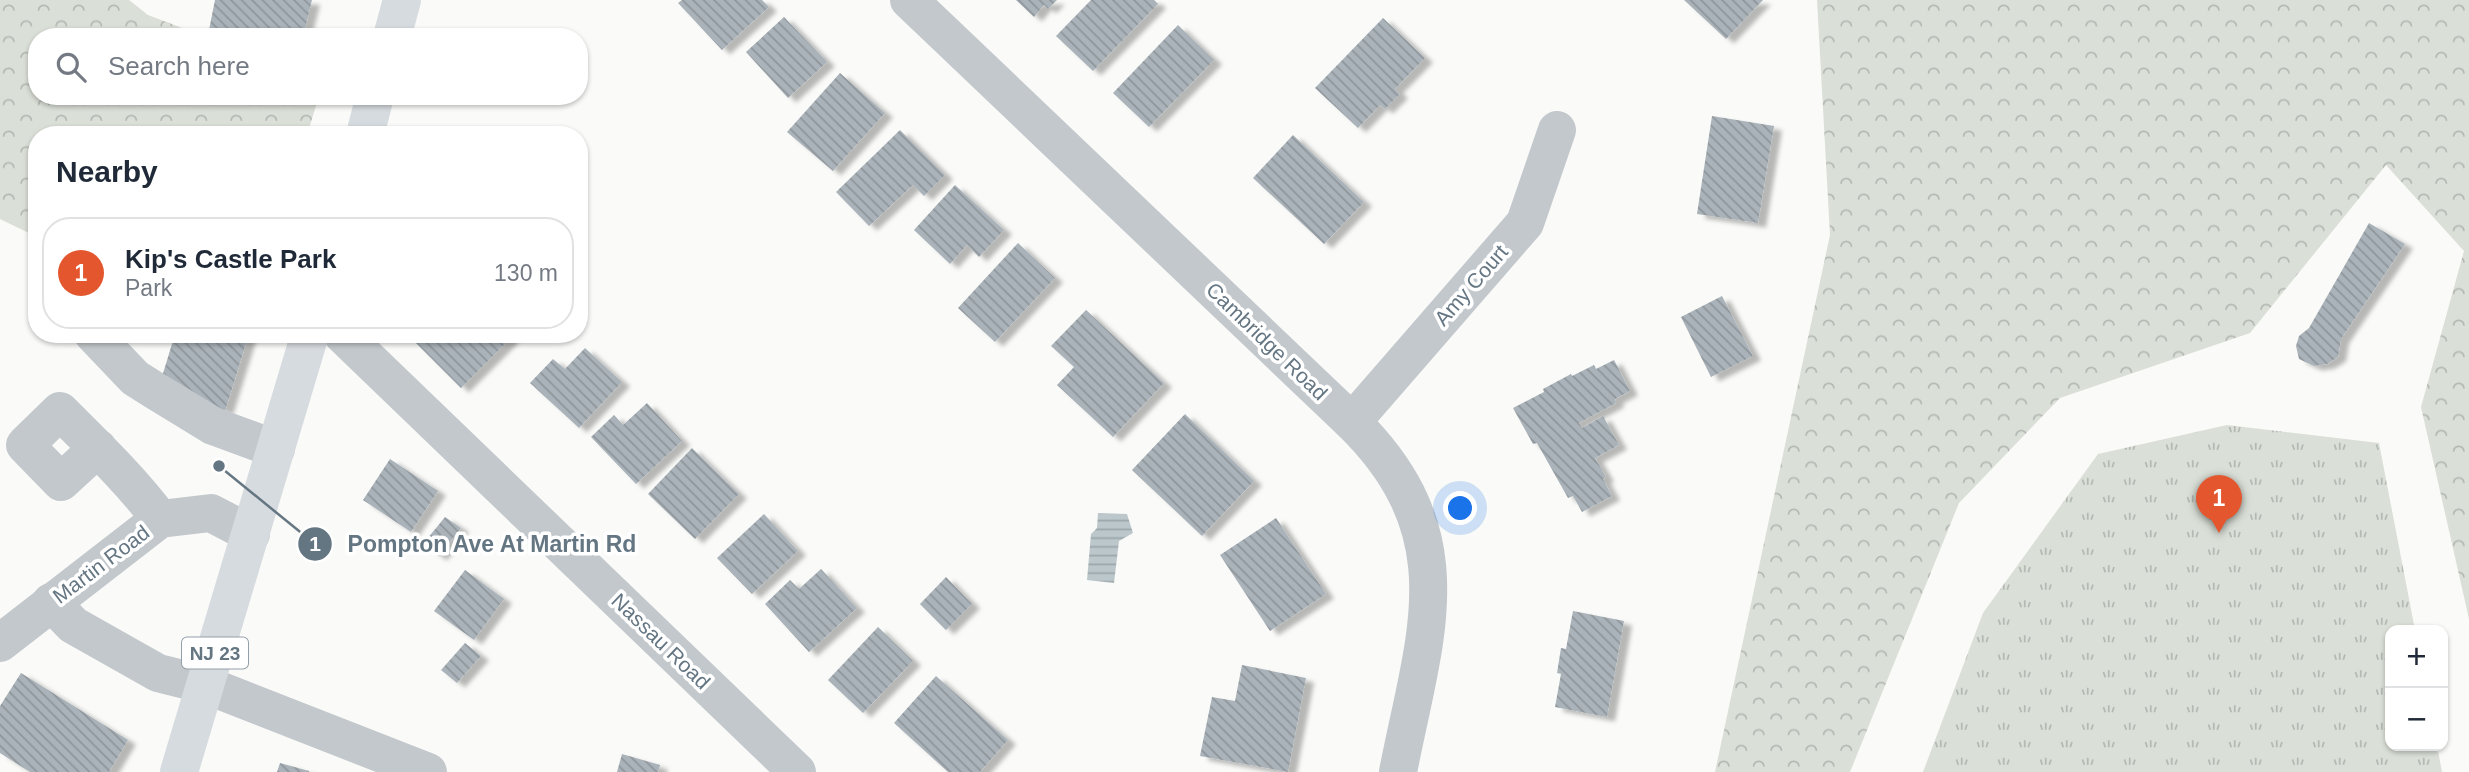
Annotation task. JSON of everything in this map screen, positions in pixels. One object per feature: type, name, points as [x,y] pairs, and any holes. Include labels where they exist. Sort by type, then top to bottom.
[{"type":"main road","points":[[394,28],[401,0]]},
{"type":"main road","points":[[367,126],[373,105]]},
{"type":"main road","name":"NJ 23","points":[[180,772],[307,343]]},
{"type":"street","name":"Cambridge Road","points":[[909,0],[1374,443],[1407,492],[1418,520],[1427,558],[1429,606],[1398,772]]},
{"type":"street","name":"Amy Court","points":[[1352,422],[1525,223],[1557,130]]},
{"type":"street","points":[[102,343],[135,378],[212,426],[276,449]]},
{"type":"street","name":"Nassau Road","points":[[351,343],[797,772]]},
{"type":"street","points":[[98,448],[141,493],[160,519]]},
{"type":"street","name":"Martin Road","points":[[0,643],[160,519],[211,513],[251,534]]},
{"type":"street","points":[[51,602],[78,628],[158,673],[206,685],[428,772]]},
{"type":"green space","points":[[0,0],[129,0],[148,15],[182,28],[28,28],[28,105],[316,105],[310,126],[28,126],[28,233],[0,219]]},
{"type":"green space","points":[[1817,0],[2469,0],[2469,619],[2421,407],[2464,251],[2386,165],[2250,333],[2060,398],[1959,503],[1850,772],[1715,772],[1830,235]]},
{"type":"green space","points":[[2227,425],[2379,443],[2414,625],[2385,625],[2385,751],[2438,751],[2442,772],[1923,772],[1983,613],[2098,454]]},
{"type":"shaded area","points":[[1098,513],[1127,514],[1133,533],[1119,541],[1114,583],[1087,580],[1091,534],[1097,528]]},
{"type":"building","points":[[215,0],[312,0],[305,28],[209,28]]},
{"type":"building","points":[[682,0],[762,0],[769,7],[722,50],[678,3]]},
{"type":"building","points":[[1016,0],[1057,0],[1048,9],[1044,5],[1034,17]]},
{"type":"building","points":[[1091,0],[1154,0],[1158,4],[1093,71],[1056,36]]},
{"type":"building","points":[[1684,0],[1763,0],[1726,39]]},
{"type":"building","points":[[784,17],[827,62],[788,98],[746,52]]},
{"type":"building","points":[[1383,18],[1425,58],[1395,89],[1400,94],[1385,109],[1380,105],[1358,128],[1315,88]]},
{"type":"building","points":[[1178,25],[1214,60],[1149,127],[1113,93]]},
{"type":"building","points":[[840,73],[885,113],[833,171],[787,132]]},
{"type":"building","points":[[1712,116],[1774,126],[1758,223],[1697,214]]},
{"type":"building","points":[[900,130],[945,175],[924,196],[913,185],[869,226],[836,192]]},
{"type":"building","points":[[1293,135],[1364,202],[1324,244],[1253,178]]},
{"type":"building","points":[[955,185],[1004,230],[979,257],[967,245],[950,264],[914,230]]},
{"type":"building","points":[[2369,223],[2405,244],[2341,339],[2338,357],[2327,364],[2314,366],[2299,359],[2296,346],[2299,336],[2309,328]]},
{"type":"building","points":[[1018,243],[1055,278],[995,342],[958,308]]},
{"type":"building","points":[[1722,296],[1753,356],[1711,377],[1681,317]]},
{"type":"building","points":[[1086,310],[1164,383],[1113,437],[1057,385],[1074,367],[1051,346]]},
{"type":"building","points":[[172,343],[246,343],[225,411],[161,380]]},
{"type":"building","points":[[416,343],[506,343],[461,388]]},
{"type":"building","points":[[585,348],[622,382],[579,428],[530,383],[553,359],[565,369]]},
{"type":"building","points":[[1614,360],[1630,391],[1615,399],[1616,403],[1579,423],[1582,428],[1603,416],[1619,445],[1595,458],[1606,477],[1603,479],[1612,496],[1582,512],[1573,496],[1568,498],[1537,443],[1533,444],[1513,408],[1571,374],[1572,376],[1594,365],[1596,369]]},
{"type":"building","points":[[647,403],[682,441],[636,484],[591,437],[614,415],[623,425]]},
{"type":"building","points":[[1185,414],[1254,481],[1202,536],[1132,470]]},
{"type":"building","points":[[692,448],[739,494],[695,539],[648,494]]},
{"type":"building","points":[[390,459],[438,491],[411,532],[363,500]]},
{"type":"building","points":[[764,514],[798,551],[752,594],[717,558]]},
{"type":"building","points":[[445,517],[461,528],[439,556],[423,544]]},
{"type":"building","points":[[1276,518],[1326,594],[1270,631],[1220,555]]},
{"type":"building","points":[[821,569],[857,608],[809,652],[765,604],[790,580],[799,589]]},
{"type":"building","points":[[465,570],[504,599],[474,640],[434,611]]},
{"type":"building","points":[[946,577],[972,604],[946,630],[920,604]]},
{"type":"building","points":[[1573,611],[1624,621],[1607,717],[1555,707],[1561,674],[1557,673],[1561,648],[1566,649]]},
{"type":"building","points":[[878,627],[913,661],[863,713],[828,680]]},
{"type":"building","points":[[465,643],[481,656],[457,683],[441,670]]},
{"type":"building","points":[[1242,665],[1306,678],[1288,772],[1200,756],[1212,697],[1235,701]]},
{"type":"building","points":[[21,673],[128,740],[109,772],[30,772],[0,753],[0,706]]},
{"type":"building","points":[[936,676],[1008,740],[980,772],[948,772],[894,723]]},
{"type":"building","points":[[622,754],[660,765],[658,772],[617,772]]},
{"type":"building","points":[[280,763],[309,771],[309,772],[277,772]]},
{"type":"place","name":"Pompton Ave At Martin Rd","points":[[219,466]]},
{"type":"place","name":"Kip's Castle Park","points":[[2219,533]]}]
